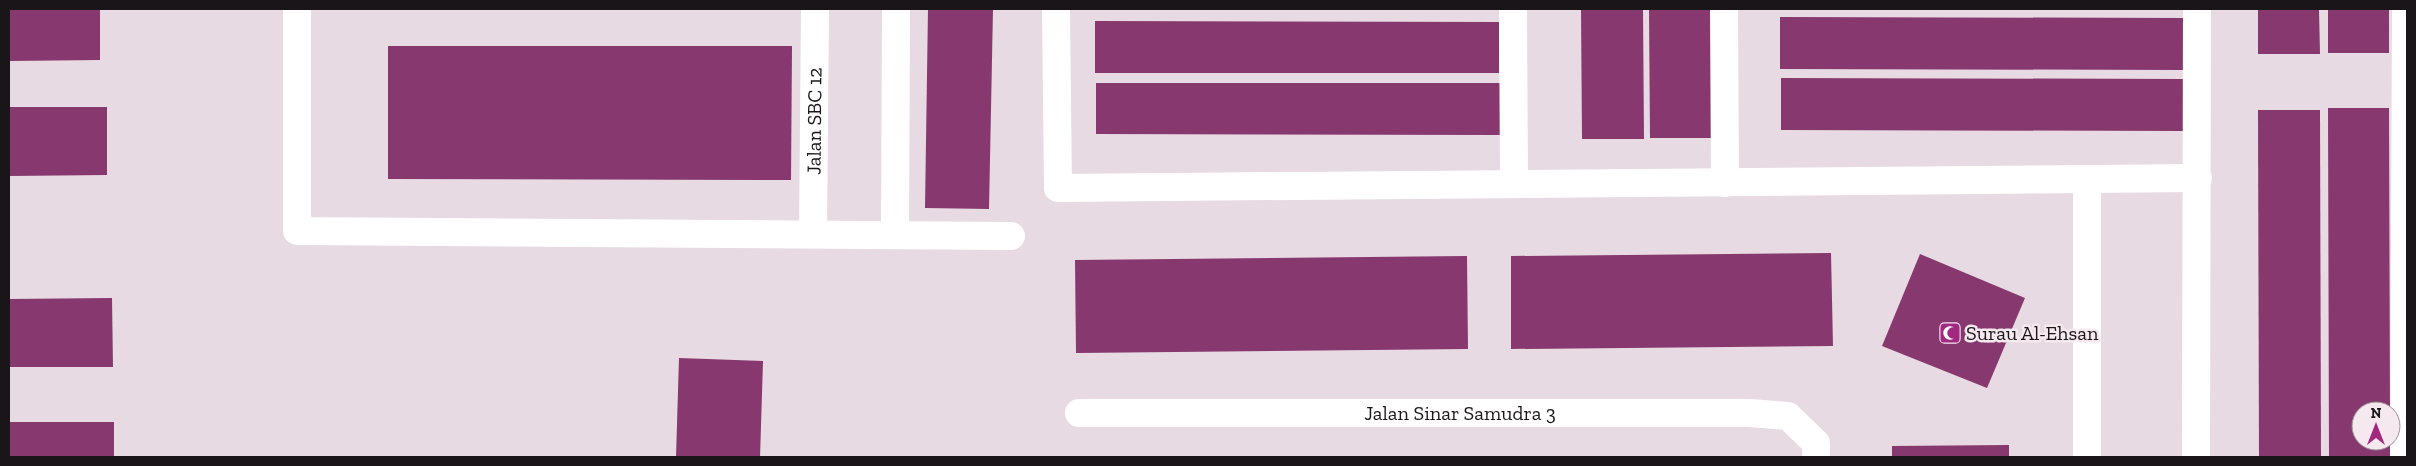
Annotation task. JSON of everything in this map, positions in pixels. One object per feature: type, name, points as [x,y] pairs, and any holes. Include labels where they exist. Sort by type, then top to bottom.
[{"type":"street","points":[[297,9],[297,231],[813,233],[1011,236]]},
{"type":"street","name":"Jalan SBC 12","points":[[813,233],[816,9]]},
{"type":"street","points":[[895,235],[896,9]]},
{"type":"street","points":[[1056,9],[1058,188],[2198,178]]},
{"type":"street","points":[[1513,9],[1514,184]]},
{"type":"street","points":[[1724,9],[1725,183]]},
{"type":"street","points":[[2196,457],[2197,9]]},
{"type":"street","points":[[2404,457],[2406,9]]},
{"type":"street","points":[[2087,179],[2087,457]]},
{"type":"street","name":"Jalan Sinar Samudra 3","points":[[1079,412],[1750,413],[1788,416],[1816,443],[1816,457]]},
{"type":"building","points":[[9,9],[100,9],[100,60],[9,61]]},
{"type":"building","points":[[928,9],[993,9],[989,209],[925,208]]},
{"type":"building","points":[[1581,9],[1643,9],[1644,139],[1582,139]]},
{"type":"building","points":[[1649,9],[1711,9],[1712,138],[1650,138]]},
{"type":"building","points":[[2258,9],[2319,9],[2320,54],[2258,54]]},
{"type":"building","points":[[2328,9],[2389,9],[2389,53],[2328,53]]},
{"type":"building","points":[[1780,17],[2184,18],[2184,70],[1780,69]]},
{"type":"building","points":[[1095,21],[1499,22],[1499,73],[1095,73]]},
{"type":"building","points":[[388,46],[792,46],[791,180],[388,179]]},
{"type":"building","points":[[1781,78],[2184,79],[2184,131],[1781,130]]},
{"type":"building","points":[[1096,83],[1500,83],[1500,135],[1096,134]]},
{"type":"building","points":[[9,107],[107,107],[107,175],[9,176]]},
{"type":"building","points":[[2328,108],[2389,108],[2390,401],[2351,401],[2351,451],[2390,451],[2390,457],[2329,457]]},
{"type":"building","points":[[2258,110],[2320,110],[2321,457],[2259,457]]},
{"type":"building","points":[[1831,253],[1833,346],[1511,349],[1511,256]]},
{"type":"building","points":[[1920,254],[2025,298],[1987,388],[1882,346]]},
{"type":"building","points":[[1467,256],[1468,349],[1076,353],[1075,260]]},
{"type":"building","points":[[112,298],[113,367],[9,367],[9,299]]},
{"type":"building","points":[[679,358],[763,361],[760,457],[676,457]]},
{"type":"building","points":[[9,422],[114,422],[114,457],[9,457]]},
{"type":"building","points":[[2009,445],[2009,457],[1892,457],[1892,446]]},
{"type":"place","name":"Surau Al-Ehsan","points":[[1950,333]]}]
